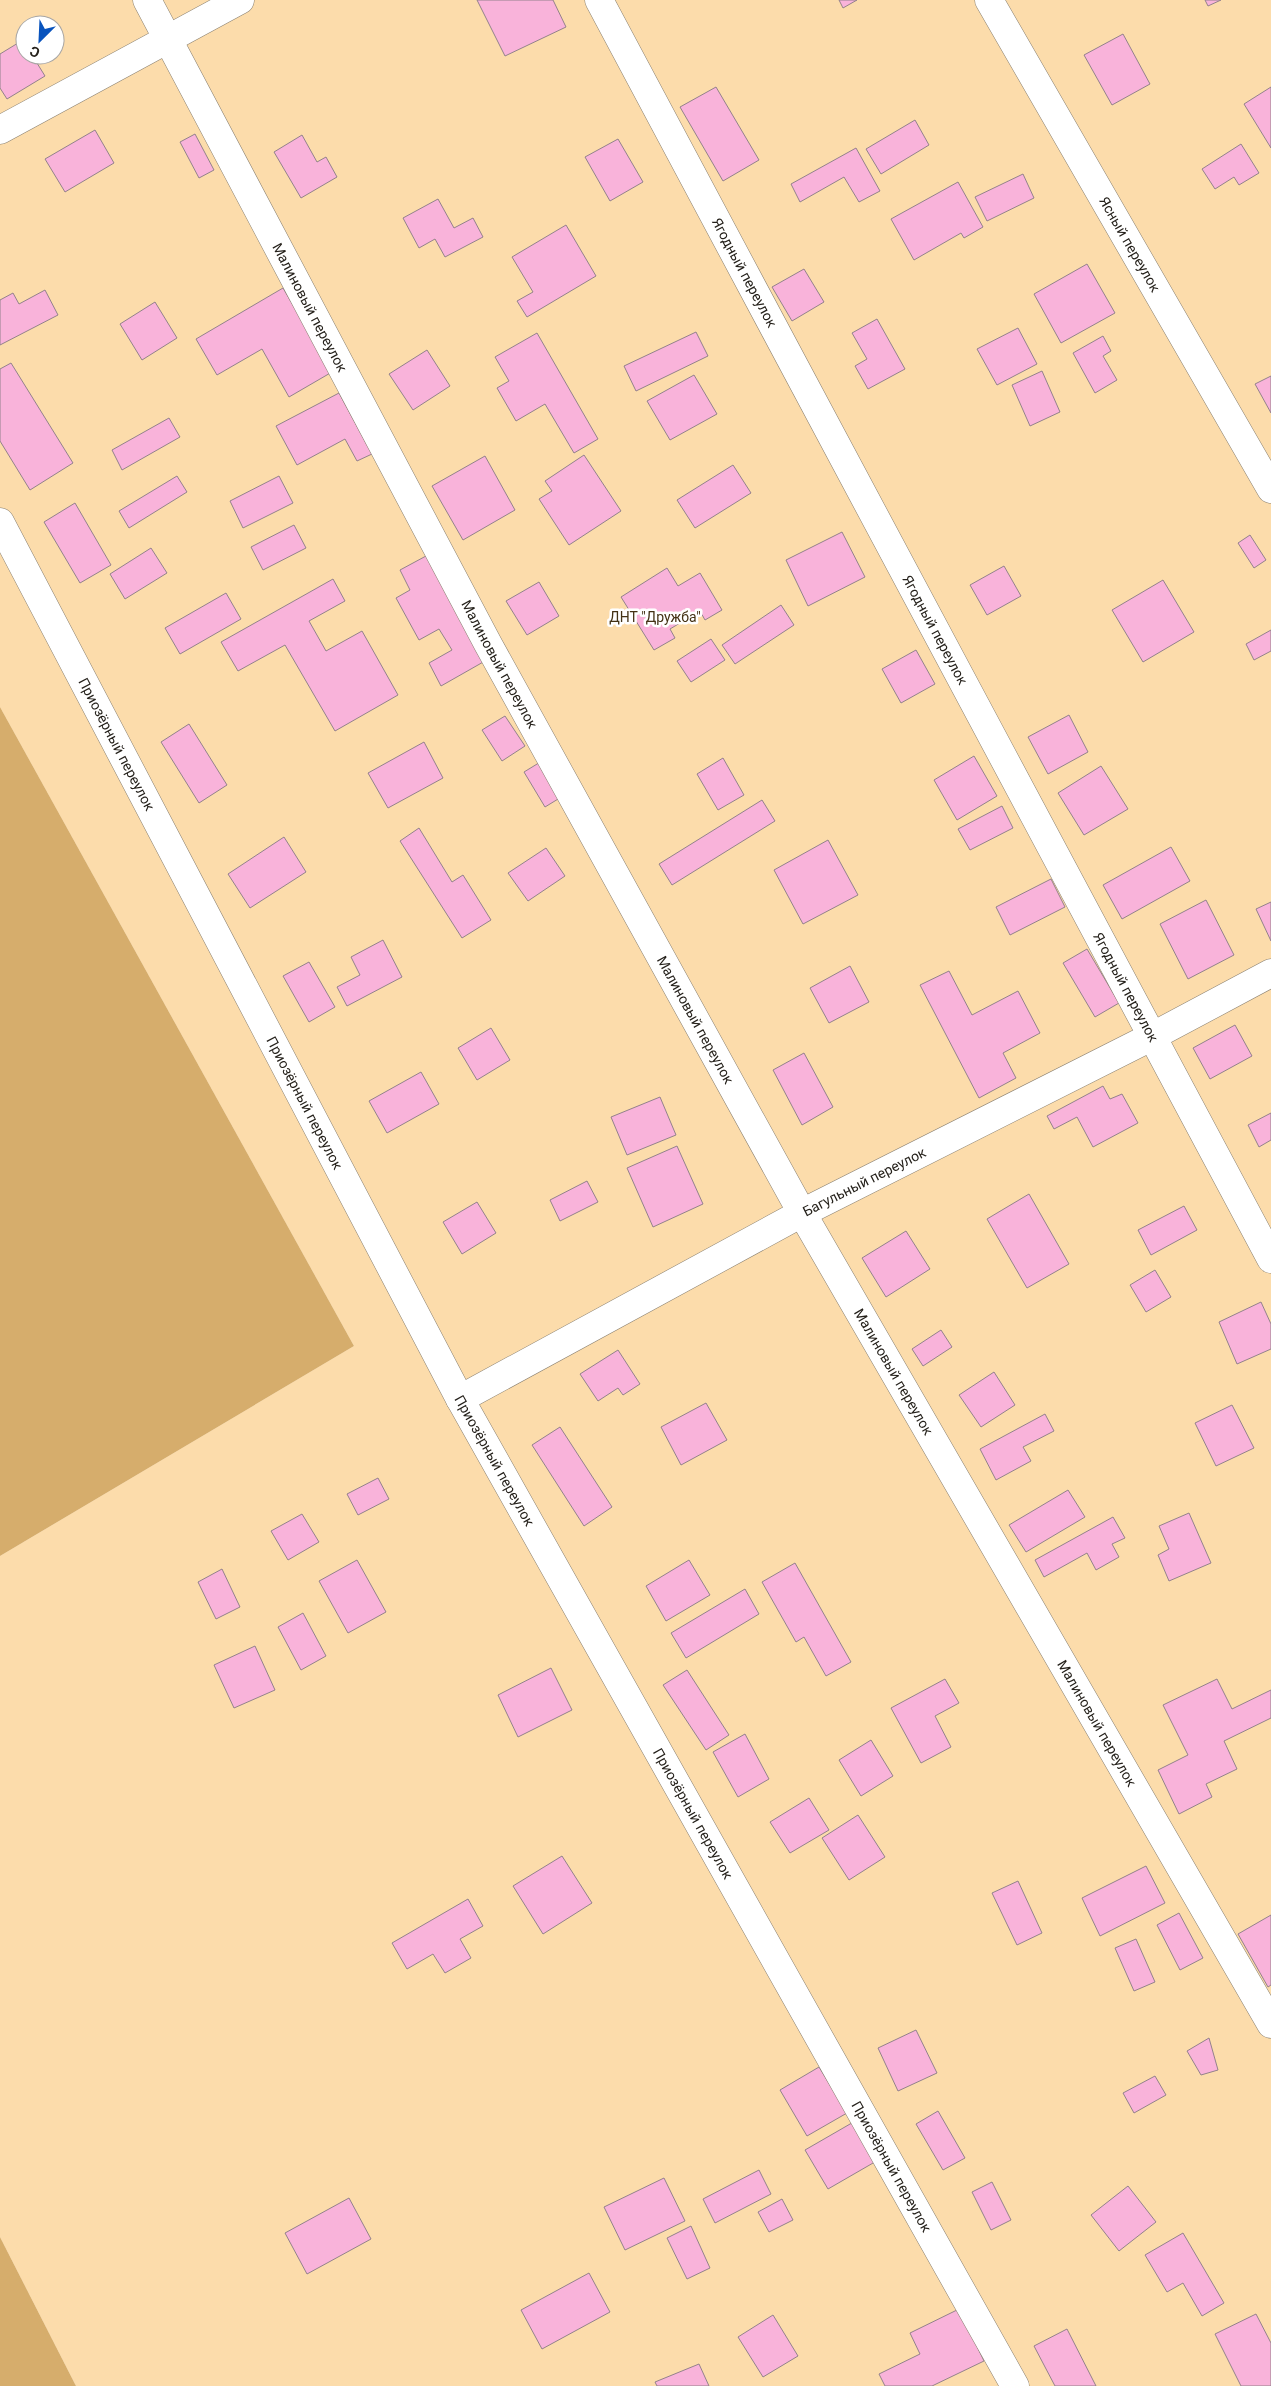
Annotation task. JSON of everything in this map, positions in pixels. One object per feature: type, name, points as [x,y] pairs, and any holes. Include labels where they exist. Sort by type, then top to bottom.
[{"type":"street","name":"Малиновый переулок","points":[[147,0],[488,644],[802,1213],[1271,2024]]},
{"type":"street","points":[[0,130],[240,0]]},
{"type":"street","name":"Ягодный переулок","points":[[599,0],[1271,1259]]},
{"type":"street","name":"Ясный переулок","points":[[989,0],[1271,489]]},
{"type":"street","name":"Приозёрный переулок","points":[[0,522],[460,1399],[1015,2386]]},
{"type":"street","name":"Багульный переулок","points":[[460,1399],[802,1213],[1153,1036],[1271,973]]},
{"type":"green space","name":"ДНТ \"Дружба\"","points":[[0,0],[1271,0],[1271,2386],[76,2386],[0,2237],[0,1556],[354,1346],[0,707]]},
{"type":"shaded area","points":[[0,707],[354,1346],[0,1556]]},
{"type":"shaded area","points":[[0,2237],[76,2386],[0,2386]]},
{"type":"building","points":[[477,0],[553,0],[566,27],[505,56]]},
{"type":"building","points":[[839,0],[857,0],[843,8]]},
{"type":"building","points":[[1205,0],[1221,0],[1208,6]]},
{"type":"building","points":[[1123,34],[1150,84],[1112,105],[1084,55]]},
{"type":"building","points":[[15,45],[15,65],[38,65],[45,76],[7,99],[0,88],[0,54]]},
{"type":"building","points":[[716,87],[759,160],[723,181],[680,107]]},
{"type":"building","points":[[1271,87],[1271,148],[1244,104]]},
{"type":"building","points":[[915,120],[929,145],[881,174],[866,149]]},
{"type":"building","points":[[95,130],[114,163],[65,192],[45,159]]},
{"type":"building","points":[[195,134],[214,170],[199,178],[180,142]]},
{"type":"building","points":[[302,135],[317,162],[326,157],[337,177],[301,198],[274,152]]},
{"type":"building","points":[[618,139],[643,182],[610,201],[585,157]]},
{"type":"building","points":[[1241,144],[1259,173],[1239,185],[1234,177],[1215,189],[1202,169]]},
{"type":"building","points":[[856,148],[880,191],[859,202],[844,177],[800,202],[791,184]]},
{"type":"building","points":[[1023,174],[1034,198],[987,221],[975,197]]},
{"type":"building","points":[[958,182],[983,227],[964,238],[961,233],[914,260],[891,219]]},
{"type":"building","points":[[438,199],[454,228],[473,218],[483,237],[445,257],[435,239],[419,248],[403,218]]},
{"type":"building","points":[[566,225],[596,276],[527,317],[517,301],[533,292],[512,257]]},
{"type":"building","points":[[1087,264],[1115,313],[1061,343],[1034,294]]},
{"type":"building","points":[[804,269],[824,302],[792,321],[772,287]]},
{"type":"building","points":[[283,288],[332,372],[289,397],[262,349],[217,375],[196,339]]},
{"type":"building","points":[[45,290],[58,315],[0,345],[0,300],[13,293],[19,304]]},
{"type":"building","points":[[155,302],[177,338],[142,360],[120,324]]},
{"type":"building","points":[[877,319],[905,369],[868,389],[855,366],[867,359],[852,333]]},
{"type":"building","points":[[1018,328],[1037,364],[997,385],[977,349]]},
{"type":"building","points":[[696,332],[708,356],[636,391],[624,366]]},
{"type":"building","points":[[537,333],[598,439],[574,453],[545,404],[516,421],[497,388],[509,381],[495,357]]},
{"type":"building","points":[[1103,336],[1111,351],[1103,356],[1117,380],[1095,393],[1073,353]]},
{"type":"building","points":[[427,350],[450,386],[413,410],[389,374]]},
{"type":"building","points":[[11,363],[73,463],[30,490],[0,441],[0,369]]},
{"type":"building","points":[[1042,371],[1060,412],[1030,426],[1012,385]]},
{"type":"building","points":[[694,375],[717,414],[670,440],[647,401]]},
{"type":"building","points":[[1271,376],[1271,413],[1255,384]]},
{"type":"building","points":[[339,393],[372,454],[357,461],[345,439],[297,465],[276,426]]},
{"type":"building","points":[[169,418],[180,437],[122,470],[112,450]]},
{"type":"building","points":[[584,455],[621,511],[569,545],[539,499],[552,491],[545,481]]},
{"type":"building","points":[[485,456],[515,510],[463,540],[432,486]]},
{"type":"building","points":[[733,465],[751,493],[695,528],[677,500]]},
{"type":"building","points":[[177,476],[187,492],[129,528],[119,511]]},
{"type":"building","points":[[279,476],[293,503],[243,528],[230,501]]},
{"type":"building","points":[[75,503],[111,565],[80,583],[44,522]]},
{"type":"building","points":[[294,525],[306,548],[263,570],[251,547]]},
{"type":"building","points":[[842,532],[865,577],[808,606],[786,560]]},
{"type":"building","points":[[1250,535],[1266,560],[1254,568],[1238,543]]},
{"type":"building","points":[[151,548],[167,573],[125,599],[110,574]]},
{"type":"building","points":[[426,556],[485,661],[441,686],[429,663],[452,650],[439,629],[419,640],[396,598],[410,590],[400,570]]},
{"type":"building","points":[[1004,566],[1021,596],[987,615],[970,585]]},
{"type":"building","points":[[667,568],[678,586],[700,573],[722,610],[705,620],[700,611],[670,629],[675,638],[654,650],[621,597]]},
{"type":"building","points":[[333,579],[345,601],[309,621],[326,651],[362,631],[398,695],[335,731],[285,645],[238,671],[221,642]]},
{"type":"building","points":[[1163,580],[1194,632],[1143,662],[1112,610]]},
{"type":"building","points":[[539,582],[559,616],[527,635],[506,601]]},
{"type":"building","points":[[226,593],[241,619],[180,654],[165,628]]},
{"type":"building","points":[[781,605],[794,625],[735,664],[722,645]]},
{"type":"building","points":[[1271,630],[1271,651],[1254,660],[1246,644]]},
{"type":"building","points":[[711,639],[725,660],[691,682],[677,661]]},
{"type":"building","points":[[916,650],[935,684],[901,703],[882,669]]},
{"type":"building","points":[[1069,715],[1088,752],[1048,774],[1028,737]]},
{"type":"building","points":[[505,716],[525,746],[502,761],[482,730]]},
{"type":"building","points":[[189,724],[227,785],[199,803],[161,742]]},
{"type":"building","points":[[424,742],[443,778],[388,808],[368,773]]},
{"type":"building","points":[[974,756],[997,796],[957,820],[934,780]]},
{"type":"building","points":[[723,758],[744,795],[718,810],[697,774]]},
{"type":"building","points":[[542,761],[563,796],[545,807],[524,772]]},
{"type":"building","points":[[1101,766],[1128,809],[1084,835],[1058,793]]},
{"type":"building","points":[[762,800],[775,821],[672,885],[659,864]]},
{"type":"building","points":[[1002,806],[1013,828],[970,850],[958,829]]},
{"type":"building","points":[[419,828],[452,882],[463,875],[491,920],[462,938],[400,841]]},
{"type":"building","points":[[284,837],[306,872],[250,908],[228,874]]},
{"type":"building","points":[[828,840],[858,895],[803,924],[774,870]]},
{"type":"building","points":[[1171,847],[1190,881],[1122,919],[1103,885]]},
{"type":"building","points":[[546,848],[565,876],[528,901],[508,873]]},
{"type":"building","points":[[1051,879],[1065,907],[1010,935],[996,907]]},
{"type":"building","points":[[1206,900],[1234,955],[1188,979],[1160,924]]},
{"type":"building","points":[[1271,902],[1271,941],[1256,909]]},
{"type":"building","points":[[383,940],[402,977],[347,1006],[337,987],[360,975],[351,957]]},
{"type":"building","points":[[1087,949],[1119,1003],[1095,1017],[1063,963]]},
{"type":"building","points":[[309,962],[335,1007],[309,1022],[283,976]]},
{"type":"building","points":[[850,966],[869,1002],[829,1023],[810,988]]},
{"type":"building","points":[[949,971],[972,1015],[1018,991],[1040,1033],[1003,1053],[1016,1078],[979,1098],[920,985]]},
{"type":"building","points":[[1235,1025],[1252,1056],[1210,1079],[1193,1048]]},
{"type":"building","points":[[491,1028],[510,1060],[477,1080],[458,1048]]},
{"type":"building","points":[[804,1053],[833,1107],[802,1125],[773,1070]]},
{"type":"building","points":[[421,1072],[439,1104],[387,1133],[369,1101]]},
{"type":"building","points":[[1103,1086],[1110,1099],[1122,1094],[1138,1123],[1093,1147],[1077,1117],[1054,1129],[1047,1116]]},
{"type":"building","points":[[660,1097],[676,1135],[627,1155],[611,1117]]},
{"type":"building","points":[[1271,1113],[1271,1140],[1259,1147],[1248,1125]]},
{"type":"building","points":[[677,1146],[703,1204],[653,1227],[627,1168]]},
{"type":"building","points":[[587,1181],[598,1202],[560,1221],[550,1200]]},
{"type":"building","points":[[1029,1194],[1069,1264],[1027,1288],[987,1219]]},
{"type":"building","points":[[477,1202],[496,1233],[462,1254],[443,1222]]},
{"type":"building","points":[[1184,1206],[1197,1230],[1151,1255],[1138,1230]]},
{"type":"building","points":[[906,1231],[930,1269],[886,1297],[862,1258]]},
{"type":"building","points":[[1155,1270],[1171,1297],[1146,1312],[1130,1285]]},
{"type":"building","points":[[1261,1302],[1271,1324],[1271,1349],[1237,1364],[1219,1322]]},
{"type":"building","points":[[941,1330],[952,1347],[923,1366],[912,1349]]},
{"type":"building","points":[[618,1350],[640,1384],[623,1395],[618,1388],[598,1401],[580,1374]]},
{"type":"building","points":[[994,1372],[1015,1405],[981,1427],[959,1395]]},
{"type":"building","points":[[706,1403],[727,1440],[681,1465],[661,1427]]},
{"type":"building","points":[[1232,1405],[1254,1448],[1216,1466],[1195,1423]]},
{"type":"building","points":[[1045,1414],[1054,1431],[1023,1447],[1031,1461],[996,1480],[980,1449]]},
{"type":"building","points":[[560,1427],[612,1507],[584,1526],[532,1445]]},
{"type":"building","points":[[378,1478],[389,1499],[358,1515],[347,1494]]},
{"type":"building","points":[[1068,1490],[1085,1517],[1026,1552],[1009,1525]]},
{"type":"building","points":[[1189,1513],[1211,1563],[1169,1581],[1158,1555],[1169,1549],[1159,1526]]},
{"type":"building","points":[[302,1514],[319,1542],[288,1560],[271,1531]]},
{"type":"building","points":[[1113,1517],[1125,1538],[1112,1544],[1119,1557],[1096,1570],[1087,1553],[1044,1577],[1035,1560]]},
{"type":"building","points":[[357,1560],[386,1612],[348,1633],[319,1581]]},
{"type":"building","points":[[689,1560],[710,1595],[666,1621],[646,1586]]},
{"type":"building","points":[[795,1563],[851,1662],[826,1676],[804,1637],[796,1642],[762,1582]]},
{"type":"building","points":[[222,1569],[240,1607],[216,1619],[198,1582]]},
{"type":"building","points":[[745,1589],[759,1614],[686,1658],[671,1633]]},
{"type":"building","points":[[303,1613],[326,1656],[301,1670],[278,1627]]},
{"type":"building","points":[[255,1646],[275,1690],[234,1708],[214,1665]]},
{"type":"building","points":[[551,1668],[572,1710],[518,1737],[498,1695]]},
{"type":"building","points":[[687,1670],[729,1735],[706,1750],[663,1685]]},
{"type":"building","points":[[945,1679],[959,1703],[935,1716],[951,1747],[921,1763],[891,1708]]},
{"type":"building","points":[[1217,1679],[1232,1709],[1271,1690],[1271,1718],[1224,1741],[1237,1769],[1206,1784],[1212,1797],[1179,1814],[1158,1770],[1188,1755],[1163,1705]]},
{"type":"building","points":[[745,1734],[769,1779],[738,1797],[713,1752]]},
{"type":"building","points":[[871,1740],[893,1776],[861,1796],[839,1760]]},
{"type":"building","points":[[809,1798],[829,1830],[790,1853],[770,1822]]},
{"type":"building","points":[[858,1815],[885,1857],[849,1880],[822,1838]]},
{"type":"building","points":[[562,1856],[592,1903],[543,1934],[513,1886]]},
{"type":"building","points":[[1146,1866],[1165,1903],[1100,1936],[1082,1898]]},
{"type":"building","points":[[1018,1881],[1042,1933],[1017,1945],[992,1893]]},
{"type":"building","points":[[468,1899],[483,1926],[460,1939],[471,1958],[445,1973],[433,1954],[407,1969],[392,1943]]},
{"type":"building","points":[[1179,1913],[1203,1958],[1180,1970],[1157,1925]]},
{"type":"building","points":[[1271,1915],[1271,1985],[1268,1987],[1238,1934]]},
{"type":"building","points":[[1136,1939],[1155,1982],[1134,1991],[1115,1948]]},
{"type":"building","points":[[916,2030],[937,2073],[898,2091],[878,2048]]},
{"type":"building","points":[[1209,2038],[1218,2070],[1201,2075],[1187,2051]]},
{"type":"building","points":[[819,2067],[847,2113],[807,2136],[780,2090]]},
{"type":"building","points":[[1155,2076],[1166,2095],[1134,2113],[1123,2093]]},
{"type":"building","points":[[938,2111],[965,2158],[943,2170],[916,2124]]},
{"type":"building","points":[[857,2120],[880,2159],[828,2189],[805,2150]]},
{"type":"building","points":[[759,2170],[771,2194],[715,2223],[703,2199]]},
{"type":"building","points":[[664,2178],[685,2221],[625,2250],[604,2207]]},
{"type":"building","points":[[992,2182],[1011,2220],[991,2230],[972,2192]]},
{"type":"building","points":[[1128,2186],[1156,2222],[1119,2251],[1091,2215]]},
{"type":"building","points":[[349,2198],[371,2239],[307,2274],[285,2233]]},
{"type":"building","points":[[782,2199],[793,2220],[769,2232],[758,2212]]},
{"type":"building","points":[[691,2226],[710,2268],[687,2279],[667,2238]]},
{"type":"building","points":[[1183,2233],[1224,2303],[1202,2316],[1183,2283],[1167,2292],[1145,2255]]},
{"type":"building","points":[[589,2273],[610,2312],[542,2349],[521,2310]]},
{"type":"building","points":[[959,2309],[984,2361],[932,2386],[885,2386],[879,2374],[920,2354],[910,2333]]},
{"type":"building","points":[[1256,2314],[1271,2343],[1271,2386],[1241,2386],[1215,2334]]},
{"type":"building","points":[[773,2315],[798,2356],[763,2377],[738,2337]]},
{"type":"building","points":[[1067,2329],[1096,2386],[1055,2386],[1034,2346]]},
{"type":"building","points":[[699,2364],[709,2386],[657,2386],[655,2382]]}]
